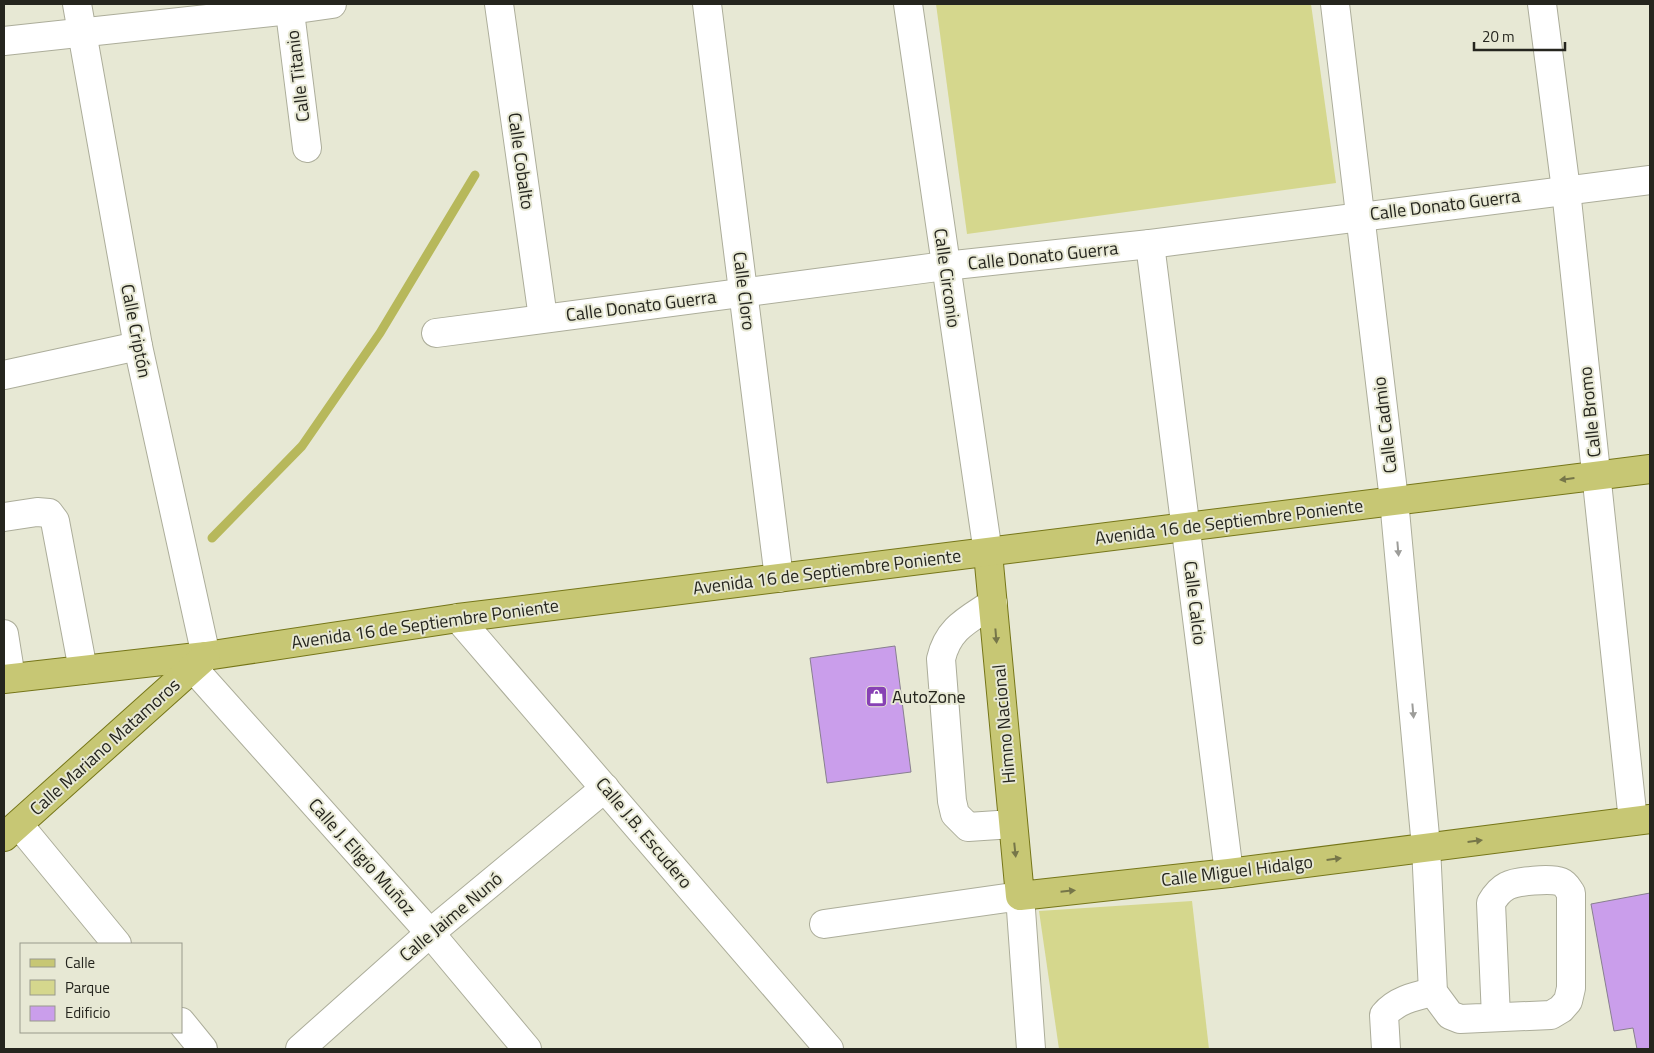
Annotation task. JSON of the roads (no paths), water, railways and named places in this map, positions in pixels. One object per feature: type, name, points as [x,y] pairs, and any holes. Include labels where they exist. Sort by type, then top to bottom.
[{"type":"main road","name":"Avenida 16 de Septiembre Poniente","points":[[7,679],[83,670],[200,662],[458,618],[1650,469]]},
{"type":"main road","name":"Himno Nacional","points":[[988,553],[1020,896]]},
{"type":"main road","name":"Calle Mariano Matamoros","points":[[11,831],[200,662]]},
{"type":"main road","name":"Calle Miguel Hidalgo","points":[[1020,896],[1229,873],[1642,820]]},
{"type":"street","name":"Calle Criptón","points":[[77,4],[138,346],[200,662]]},
{"type":"street","points":[[4,41],[290,7],[332,4]]},
{"type":"street","name":"Calle Cobalto","points":[[500,4],[543,318]]},
{"type":"street","name":"Calle Cloro","points":[[707,4],[779,578]]},
{"type":"street","name":"Calle Circonio","points":[[908,4],[988,553]]},
{"type":"street","name":"Calle Cadmio","points":[[1335,4],[1394,500],[1426,847],[1433,992]]},
{"type":"street","name":"Calle Bromo","points":[[1542,4],[1566,190],[1597,475],[1642,820]]},
{"type":"street","name":"Calle Titanio","points":[[290,7],[307,148]]},
{"type":"street","name":"Calle Donato Guerra","points":[[436,333],[744,294],[945,266],[1150,244],[1650,180]]},
{"type":"street","name":"Calle Calcio","points":[[1150,244],[1229,873]]},
{"type":"street","points":[[4,375],[138,346]]},
{"type":"street","points":[[4,517],[37,512],[49,513],[55,521],[83,670]]},
{"type":"street","points":[[993,603],[956,628],[945,642],[941,659],[952,801],[955,814],[968,827],[1013,824]]},
{"type":"street","name":"Calle J.B. Escudero","points":[[458,618],[605,788],[818,1046]]},
{"type":"street","points":[[4,634],[7,679]]},
{"type":"street","name":"Calle J. Eligio Muñoz","points":[[200,662],[527,1049]]},
{"type":"street","name":"Calle Jaime Nunó","points":[[300,1049],[430,933],[605,788]]},
{"type":"street","points":[[11,831],[116,943]]},
{"type":"street","points":[[1386,1049],[1384,1015],[1389,1008],[1412,997],[1433,992],[1450,1015],[1460,1019],[1551,1015],[1561,1009],[1568,1001],[1571,988],[1570,894],[1567,886],[1560,882],[1544,880],[1508,885],[1497,893],[1491,903],[1496,1017]]},
{"type":"street","points":[[1020,896],[1031,1049]]},
{"type":"street","name":"Calle Miguel Hidalgo","points":[[824,924],[1020,896]]},
{"type":"street","points":[[182,1023],[204,1049]]},
{"type":"waterway","points":[[212,538],[302,446],[380,333],[475,175]]},
{"type":"place","name":"AutoZone","points":[[876,697]]}]
